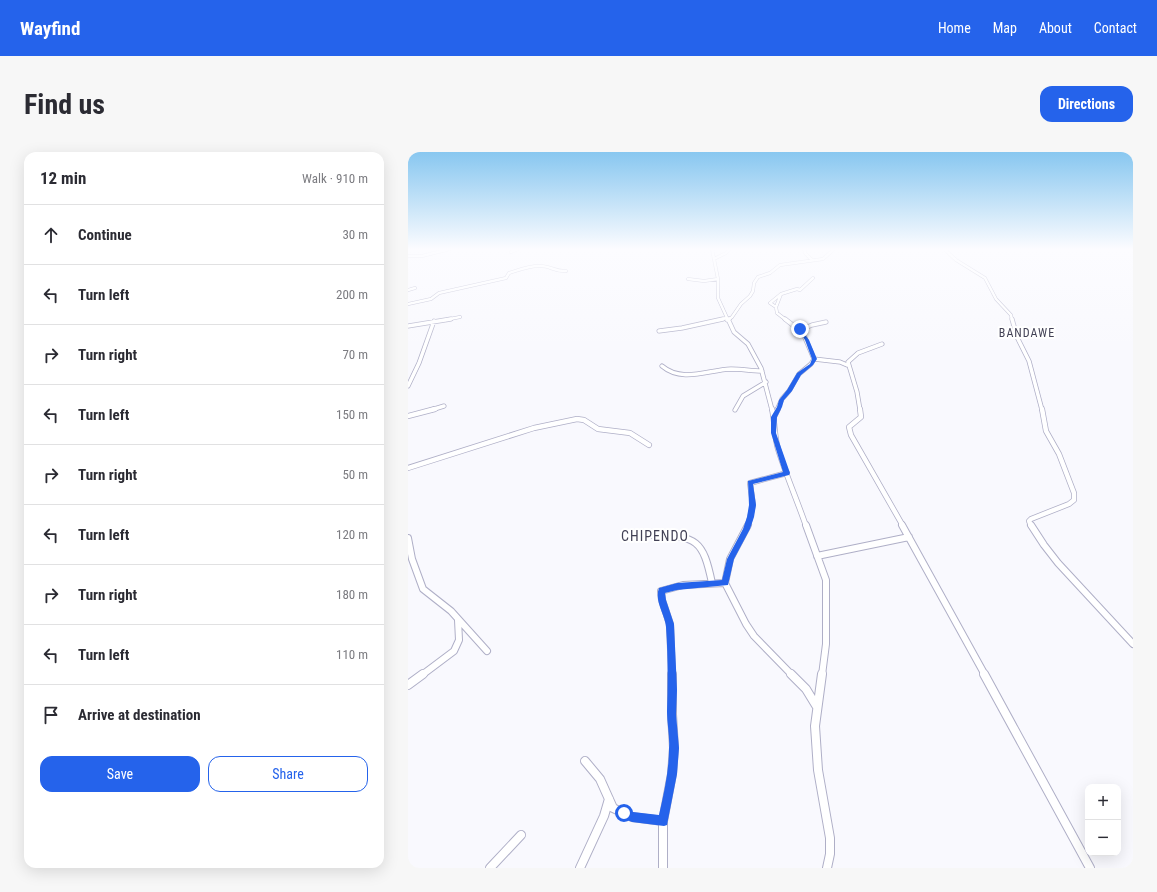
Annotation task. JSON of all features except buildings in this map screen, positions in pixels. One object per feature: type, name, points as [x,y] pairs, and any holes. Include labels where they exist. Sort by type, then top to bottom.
[{"type":"street","points":[[408,304],[431,299],[439,293],[485,282]]},
{"type":"street","points":[[718,282],[718,298],[727,319],[734,332],[750,348],[766,382],[774,417],[774,433],[826,580],[826,644],[815,726],[818,763],[830,838],[830,854],[827,868]]},
{"type":"street","points":[[659,331],[727,319],[735,314],[741,304],[750,296],[753,291],[754,282]]},
{"type":"street","points":[[776,307],[770,303],[773,302],[776,296],[797,289],[800,290],[808,282]]},
{"type":"street","points":[[987,282],[996,299],[1011,315],[1015,333],[1028,361],[1044,416],[1046,431],[1059,454],[1074,493],[1074,500],[1069,504],[1031,519],[1029,521],[1032,530],[1054,557],[1133,644]]},
{"type":"street","points":[[408,290],[415,288]]},
{"type":"street","points":[[781,294],[776,307],[777,313],[800,330],[807,340],[814,359]]},
{"type":"street","points":[[408,326],[460,317]]},
{"type":"street","points":[[408,386],[419,363],[434,321]]},
{"type":"street","points":[[800,330],[812,325],[826,322]]},
{"type":"street","points":[[882,344],[871,346],[848,360],[847,365],[857,392],[860,417],[859,420],[852,423],[849,427],[851,435],[909,537],[1090,868]]},
{"type":"street","points":[[814,359],[840,362],[847,365]]},
{"type":"street","points":[[774,417],[782,400],[799,374],[811,364],[814,359]]},
{"type":"street","points":[[662,366],[668,372],[677,374],[692,374],[730,369],[762,371]]},
{"type":"street","points":[[735,410],[739,401],[747,392],[766,382]]},
{"type":"street","points":[[408,416],[444,406]]},
{"type":"street","points":[[408,468],[534,428],[577,419],[584,420],[598,429],[630,432],[649,445]]},
{"type":"street","points":[[787,473],[750,483],[752,505],[751,517],[747,529],[730,559],[725,583],[746,624],[754,636],[806,689],[818,707]]},
{"type":"street","points":[[653,535],[679,535],[700,545],[708,560],[712,582]]},
{"type":"street","points":[[817,556],[909,537]]},
{"type":"street","points":[[408,538],[412,559],[423,589],[451,611],[487,651]]},
{"type":"street","points":[[663,868],[664,821],[672,774],[674,748],[670,624],[662,600],[661,591],[677,586],[712,582],[725,583]]},
{"type":"street","points":[[408,685],[420,678],[435,664],[448,657],[454,650],[459,642],[458,620]]},
{"type":"street","points":[[585,760],[600,779],[613,808],[628,814],[629,816],[664,821]]},
{"type":"street","points":[[580,868],[604,816],[609,799]]},
{"type":"street","points":[[490,868],[521,835]]},
{"type":"district","name":"BANDAWE","points":[[1027,333]]},
{"type":"district","name":"CHIPENDO","points":[[655,536]]},
{"type":"route","points":[[624,813],[632,817],[664,821],[668,802],[674,748],[672,714],[673,690],[671,673],[670,624],[662,600],[661,591],[666,588],[677,586],[712,582],[725,583],[730,559],[747,529],[751,517],[752,505],[750,483],[787,473],[774,433],[774,417],[782,400],[799,374],[813,363],[814,359],[807,340],[800,329]]}]
